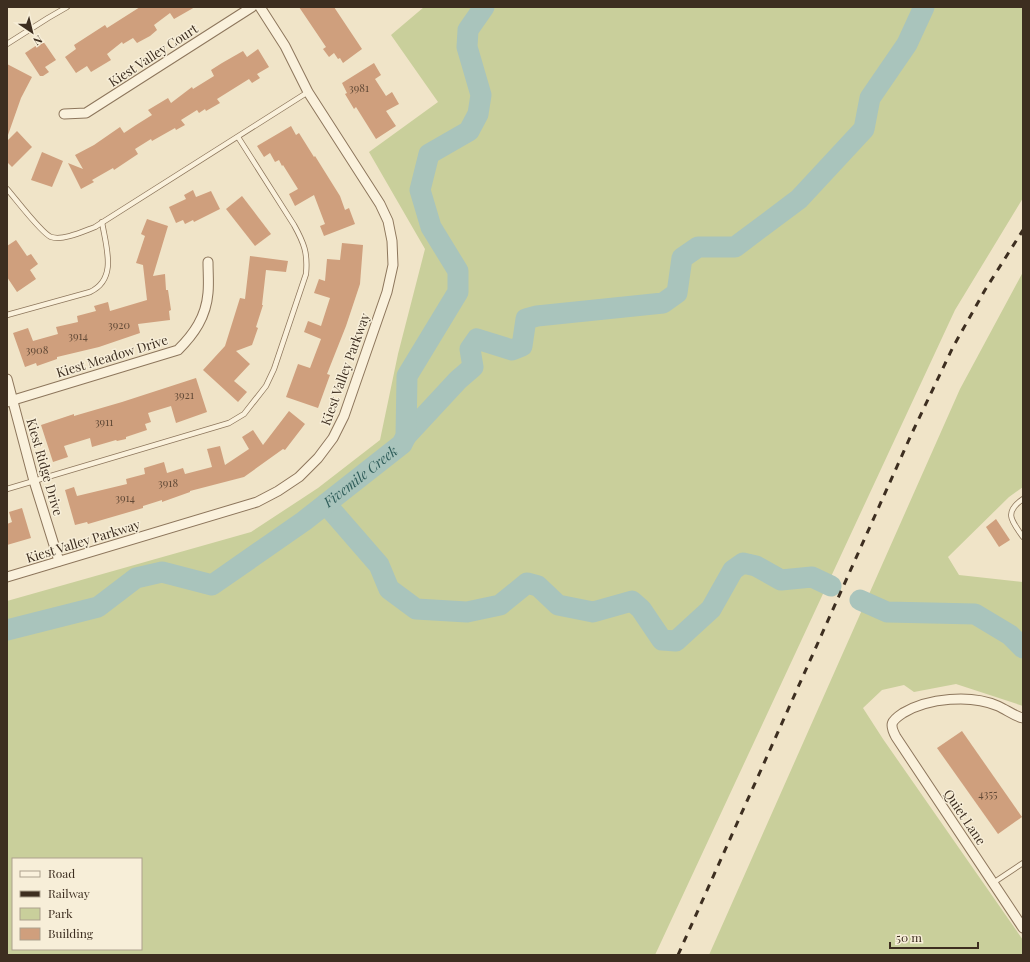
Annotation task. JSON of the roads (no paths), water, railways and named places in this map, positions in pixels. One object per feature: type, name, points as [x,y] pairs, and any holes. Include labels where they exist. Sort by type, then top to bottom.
[{"type":"street","name":"Kiest Valley Court","points":[[64,114],[86,113],[252,7]]},
{"type":"street","name":"Kiest Valley Parkway","points":[[7,577],[257,502],[278,491],[299,477],[318,458],[333,438],[344,416],[387,292],[393,266],[392,241],[388,221],[380,204],[308,92],[285,46],[260,7]]},
{"type":"street","name":"Kiest Meadow Drive","points":[[10,401],[178,350],[192,335],[201,320],[208,294],[208,262]]},
{"type":"street","name":"Kiest Ridge Drive","points":[[7,379],[10,401],[59,561]]},
{"type":"street","name":"Quiet Lane","points":[[1023,718],[998,706],[983,701],[943,700],[912,708],[894,719],[892,724],[892,730],[896,737],[1023,928]]},
{"type":"lane","points":[[7,44],[67,7]]},
{"type":"lane","points":[[7,189],[51,237],[67,237],[96,226],[308,92]]},
{"type":"lane","points":[[7,489],[229,423],[244,414],[266,386],[274,369],[306,274],[308,261],[302,240],[294,225],[238,137]]},
{"type":"lane","points":[[7,315],[90,292],[97,288],[107,276],[108,262],[102,222]]},
{"type":"lane","points":[[1023,499],[1014,505],[1012,511],[1012,520],[1023,536]]},
{"type":"lane","points":[[994,883],[1023,863]]},
{"type":"waterway","name":"Fivemile Creek","points":[[7,630],[98,607],[136,578],[162,572],[212,585],[304,521],[402,444],[406,436],[407,376],[458,292],[458,271],[431,227],[420,190],[429,154],[469,131],[478,114],[481,95],[467,47],[468,30],[484,7]]},
{"type":"waterway","points":[[406,436],[458,380],[473,367],[470,349],[477,339],[512,350],[522,346],[526,319],[537,316],[663,303],[677,293],[682,258],[698,247],[735,247],[799,199],[864,129],[870,98],[907,44],[924,7]]},
{"type":"waterway","points":[[326,504],[379,565],[389,589],[416,609],[467,612],[500,605],[527,583],[538,586],[558,605],[593,612],[632,601],[641,609],[662,640],[676,641],[711,609],[733,570],[743,563],[756,566],[781,580],[812,577],[831,586]]},
{"type":"waterway","points":[[860,600],[887,612],[975,614],[1010,635],[1023,648]]},
{"type":"railway","points":[[678,955],[912,433],[953,347],[985,290],[1023,230]]}]
